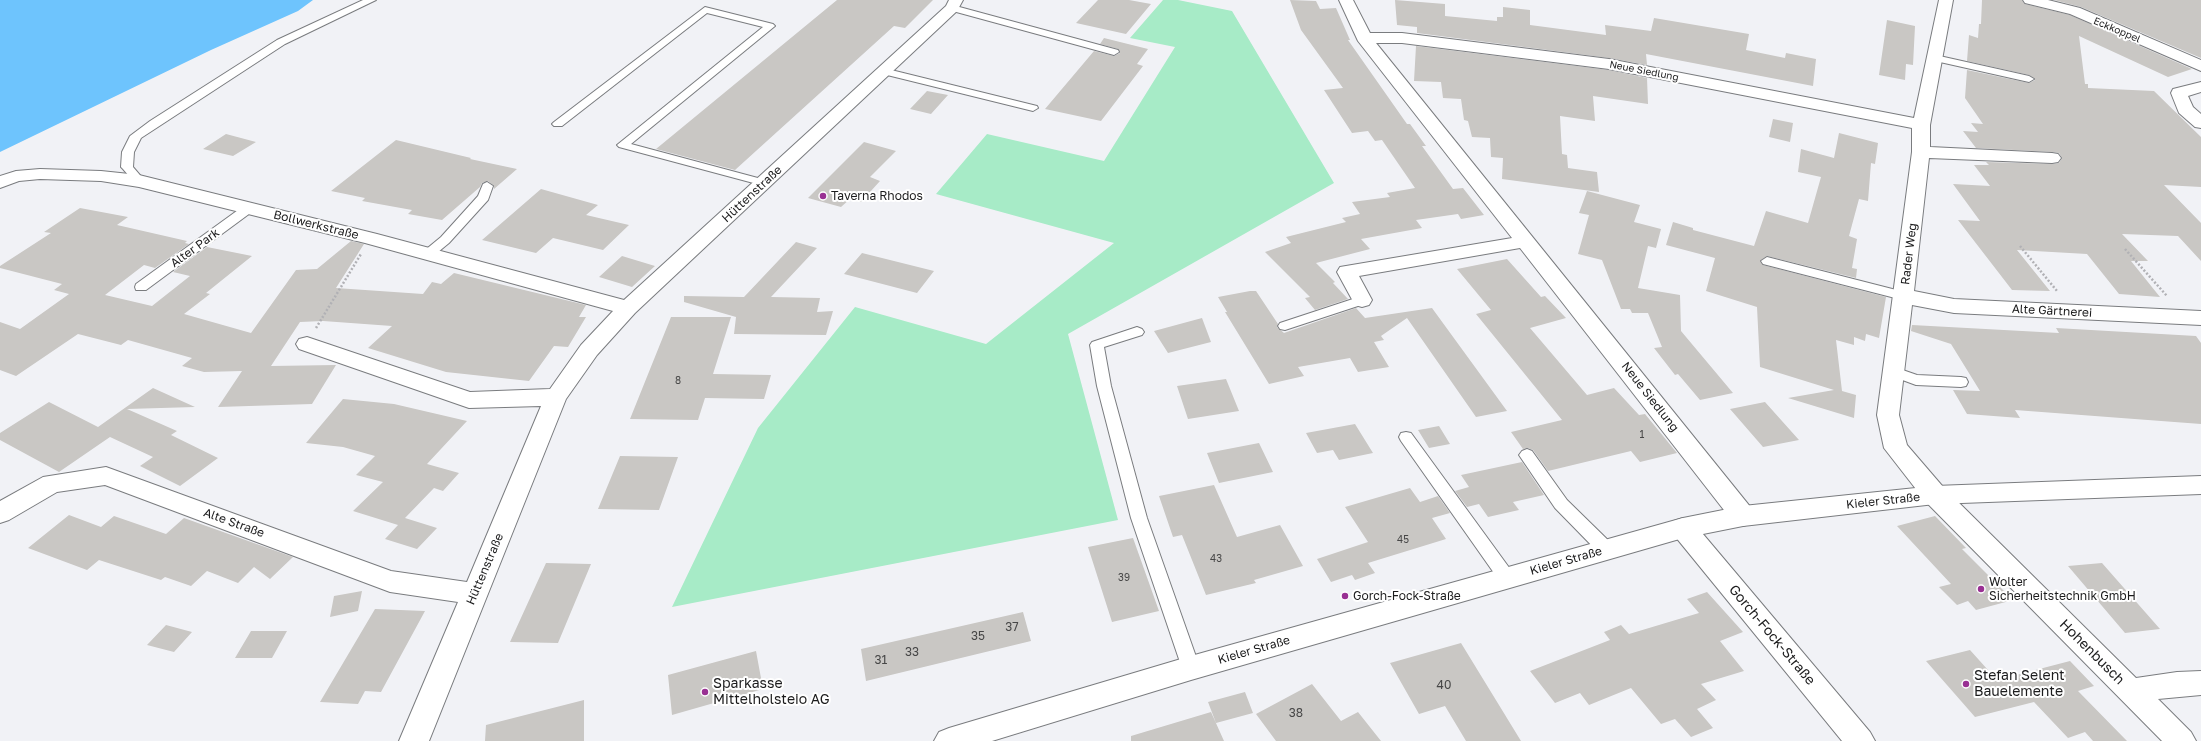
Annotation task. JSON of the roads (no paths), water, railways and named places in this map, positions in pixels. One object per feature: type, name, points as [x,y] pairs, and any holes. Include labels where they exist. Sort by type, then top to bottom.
[{"type":"street","name":"Neue Siedlung","points":[[1346,0],[1364,38],[1527,241],[1743,516]]},
{"type":"street","name":"Rader Weg","points":[[1935,495],[1896,448],[1888,415],[1921,152],[1921,125],[1946,0]]},
{"type":"street","name":"Eckkoppel","points":[[2030,0],[2075,11],[2201,66]]},
{"type":"street","name":"Hüttenstraße","points":[[414,741],[556,398],[589,350],[628,308],[765,183],[954,4]]},
{"type":"street","name":"Neue Siedlung","points":[[1364,38],[1402,38],[1609,64],[1921,125]]},
{"type":"street","points":[[2201,87],[2180,93],[2185,109],[2201,123]]},
{"type":"street","points":[[1921,152],[2052,158]]},
{"type":"street","name":"Bollwerkstraße","points":[[0,182],[16,176],[40,174],[102,176],[139,181],[370,238],[628,308]]},
{"type":"street","points":[[1362,300],[1347,272],[1527,241]]},
{"type":"street","name":"Alte Gärtnerei","points":[[1903,296],[1954,306],[2193,318]]},
{"type":"street","points":[[307,344],[469,400],[556,398]]},
{"type":"street","name":"Alte Straße","points":[[0,513],[52,484],[106,476],[390,581],[474,594]]},
{"type":"street","name":"Kieler Straße","points":[[949,741],[1191,668],[1683,528],[1743,516],[1935,495],[2201,485]]},
{"type":"street","name":"Hohenbusch","points":[[1935,495],[2181,741]]},
{"type":"street","name":"Gorch-Fock-Straße","points":[[1683,528],[1860,741]]},
{"type":"street","points":[[2130,691],[2177,684],[2201,683]]},
{"type":"lane","points":[[139,181],[127,167],[128,152],[136,136],[281,42],[330,17],[371,0]]},
{"type":"lane","points":[[954,4],[1114,52]]},
{"type":"lane","points":[[558,124],[705,10],[770,26],[623,145],[765,183]]},
{"type":"lane","points":[[1935,58],[2029,79]]},
{"type":"lane","points":[[883,70],[1033,108]]},
{"type":"lane","points":[[428,254],[445,240],[484,197],[487,186]]},
{"type":"lane","name":"Alter Park","points":[[141,287],[249,208]]},
{"type":"lane","points":[[1766,261],[1903,296]]},
{"type":"lane","points":[[1286,326],[1362,300]]},
{"type":"lane","points":[[1137,332],[1097,345],[1104,386],[1141,524],[1191,668]]},
{"type":"lane","points":[[1894,372],[1916,380],[1961,382]]},
{"type":"lane","points":[[1406,437],[1507,578]]},
{"type":"lane","points":[[1527,455],[1561,504],[1607,550]]},
{"type":"water","points":[[0,0],[313,0],[298,11],[211,50],[0,152]]},
{"type":"place","name":"Taverna Rhodos","points":[[823,196]]},
{"type":"place","name":"Wolter Sicherheitstechnik GmbH","points":[[1981,589]]},
{"type":"place","name":"Gorch-Fock-Straße","points":[[1345,596]]},
{"type":"place","name":"Stefan Selent Bauelemente","points":[[1966,684]]},
{"type":"place","name":"Sparkasse Mittelholsteio AG","points":[[705,692]]}]
